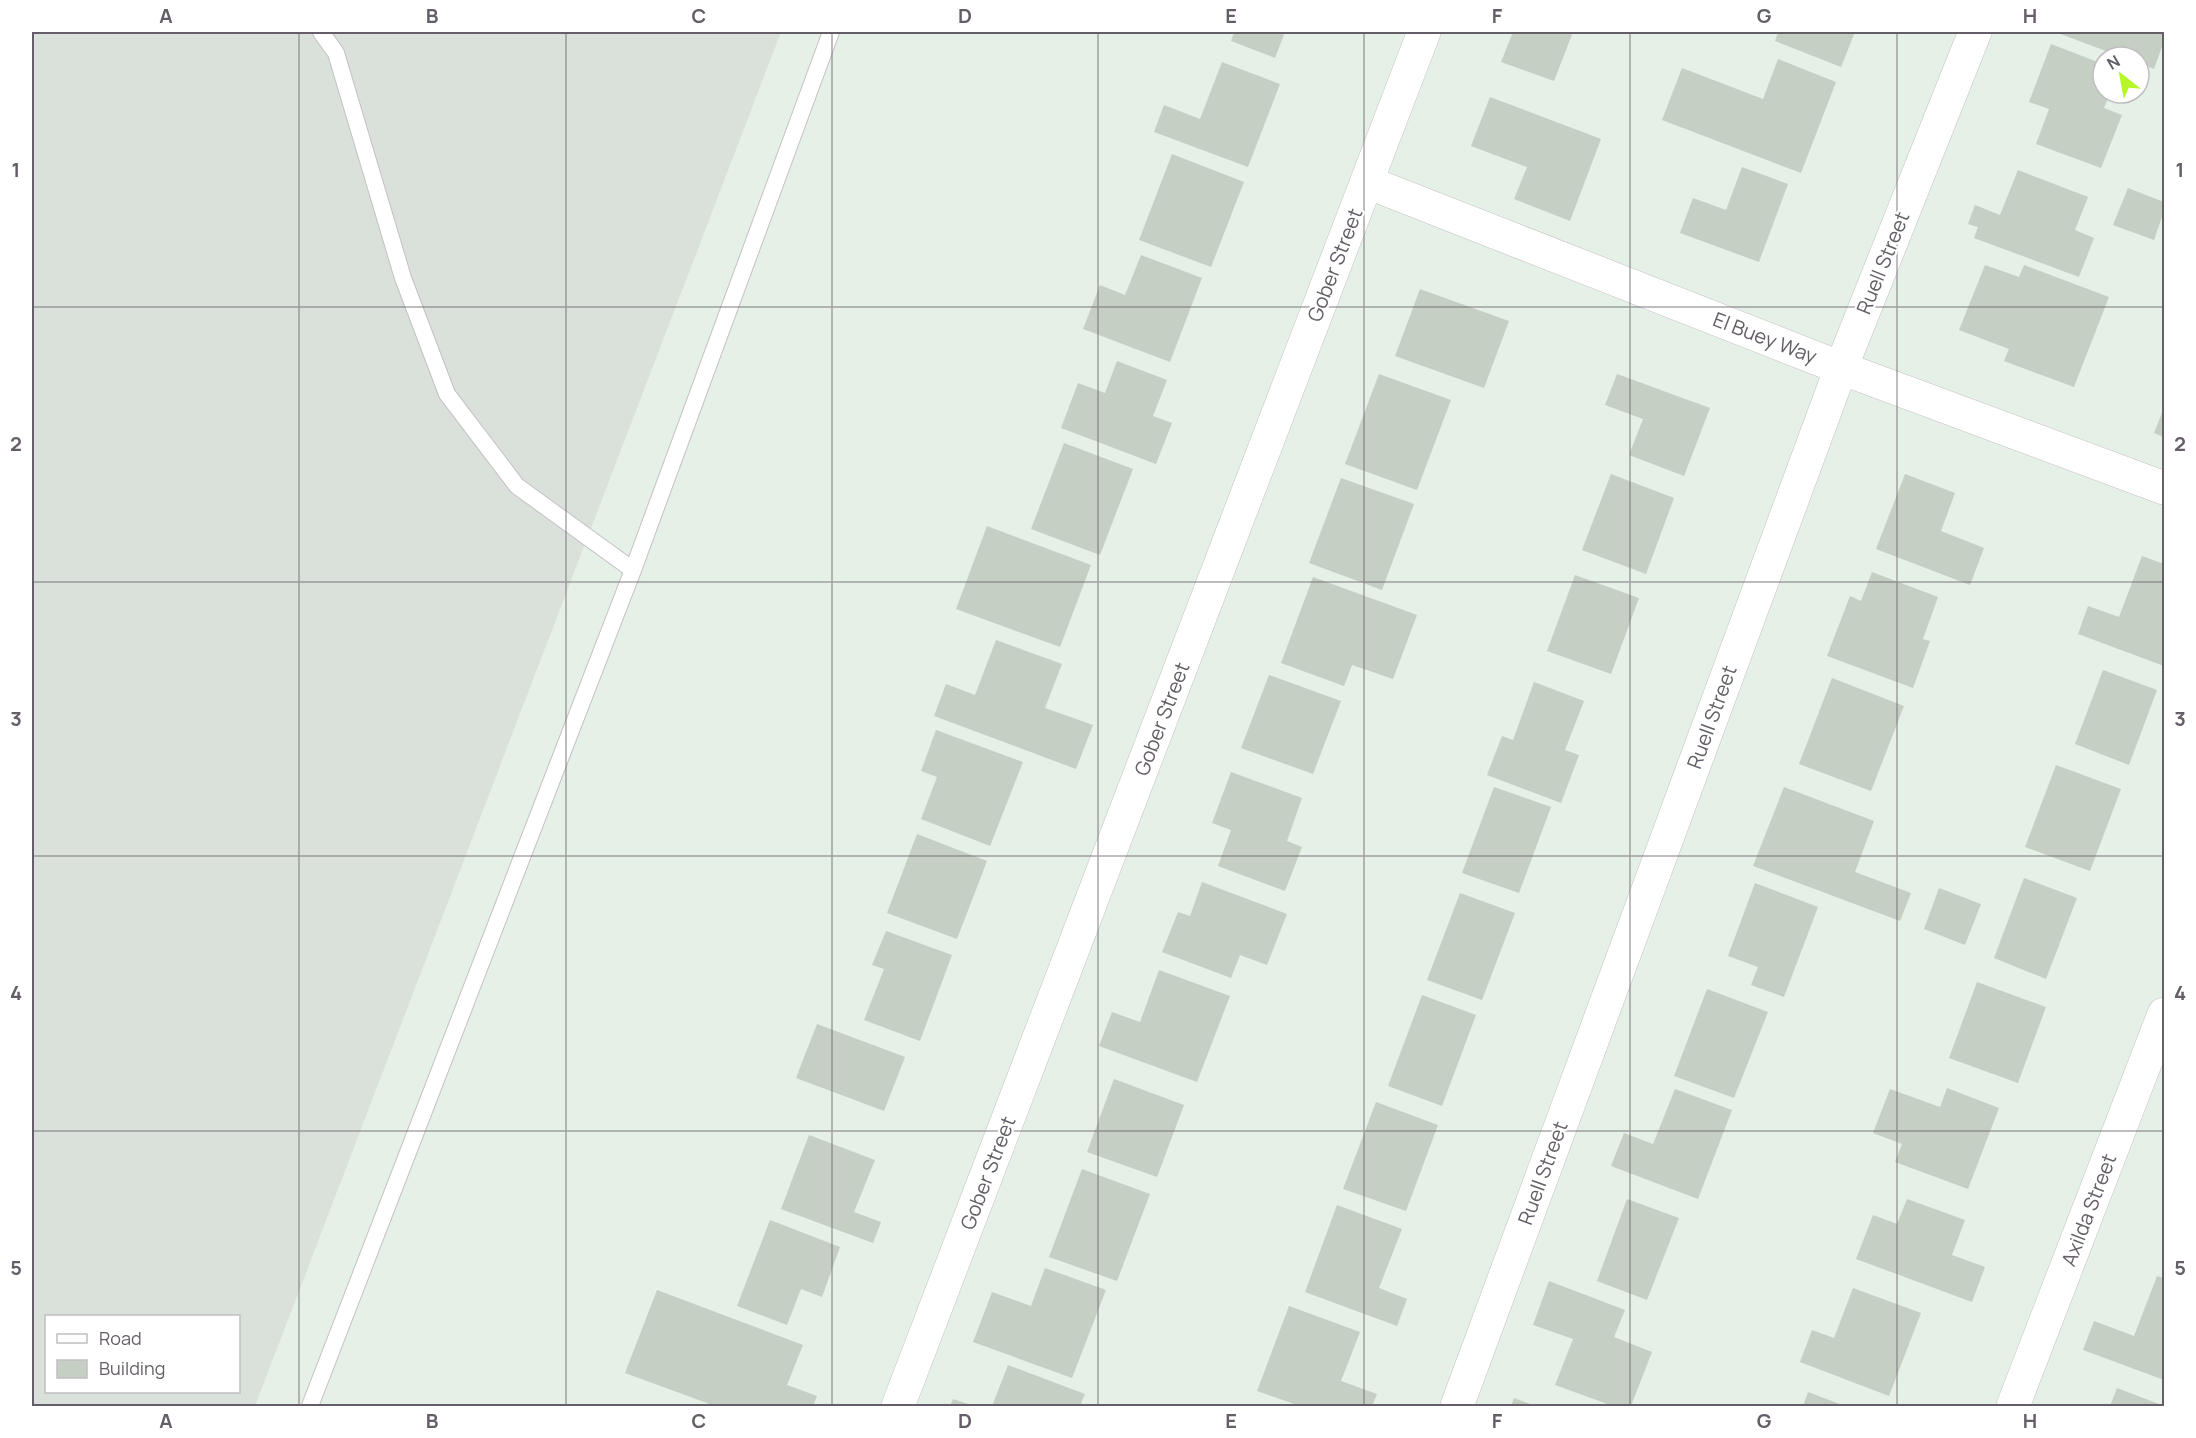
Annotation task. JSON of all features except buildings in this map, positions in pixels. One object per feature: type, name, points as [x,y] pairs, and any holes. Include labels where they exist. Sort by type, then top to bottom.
[{"type":"street","name":"Gober Street","points":[[898,1407],[1424,32]]},
{"type":"street","name":"Ruell Street","points":[[1457,1407],[1841,368],[1975,32]]},
{"type":"street","name":"El Buey Way","points":[[1367,182],[1841,368],[2164,488]]},
{"type":"street","name":"Axilda Street","points":[[2013,1407],[2164,1014]]},
{"type":"lane","points":[[321,32],[336,53],[403,278],[447,394],[517,486],[633,570]]},
{"type":"lane","points":[[310,1407],[633,570],[831,32]]},
{"type":"shaded area","points":[[32,32],[781,32],[255,1406],[32,1406]]}]
